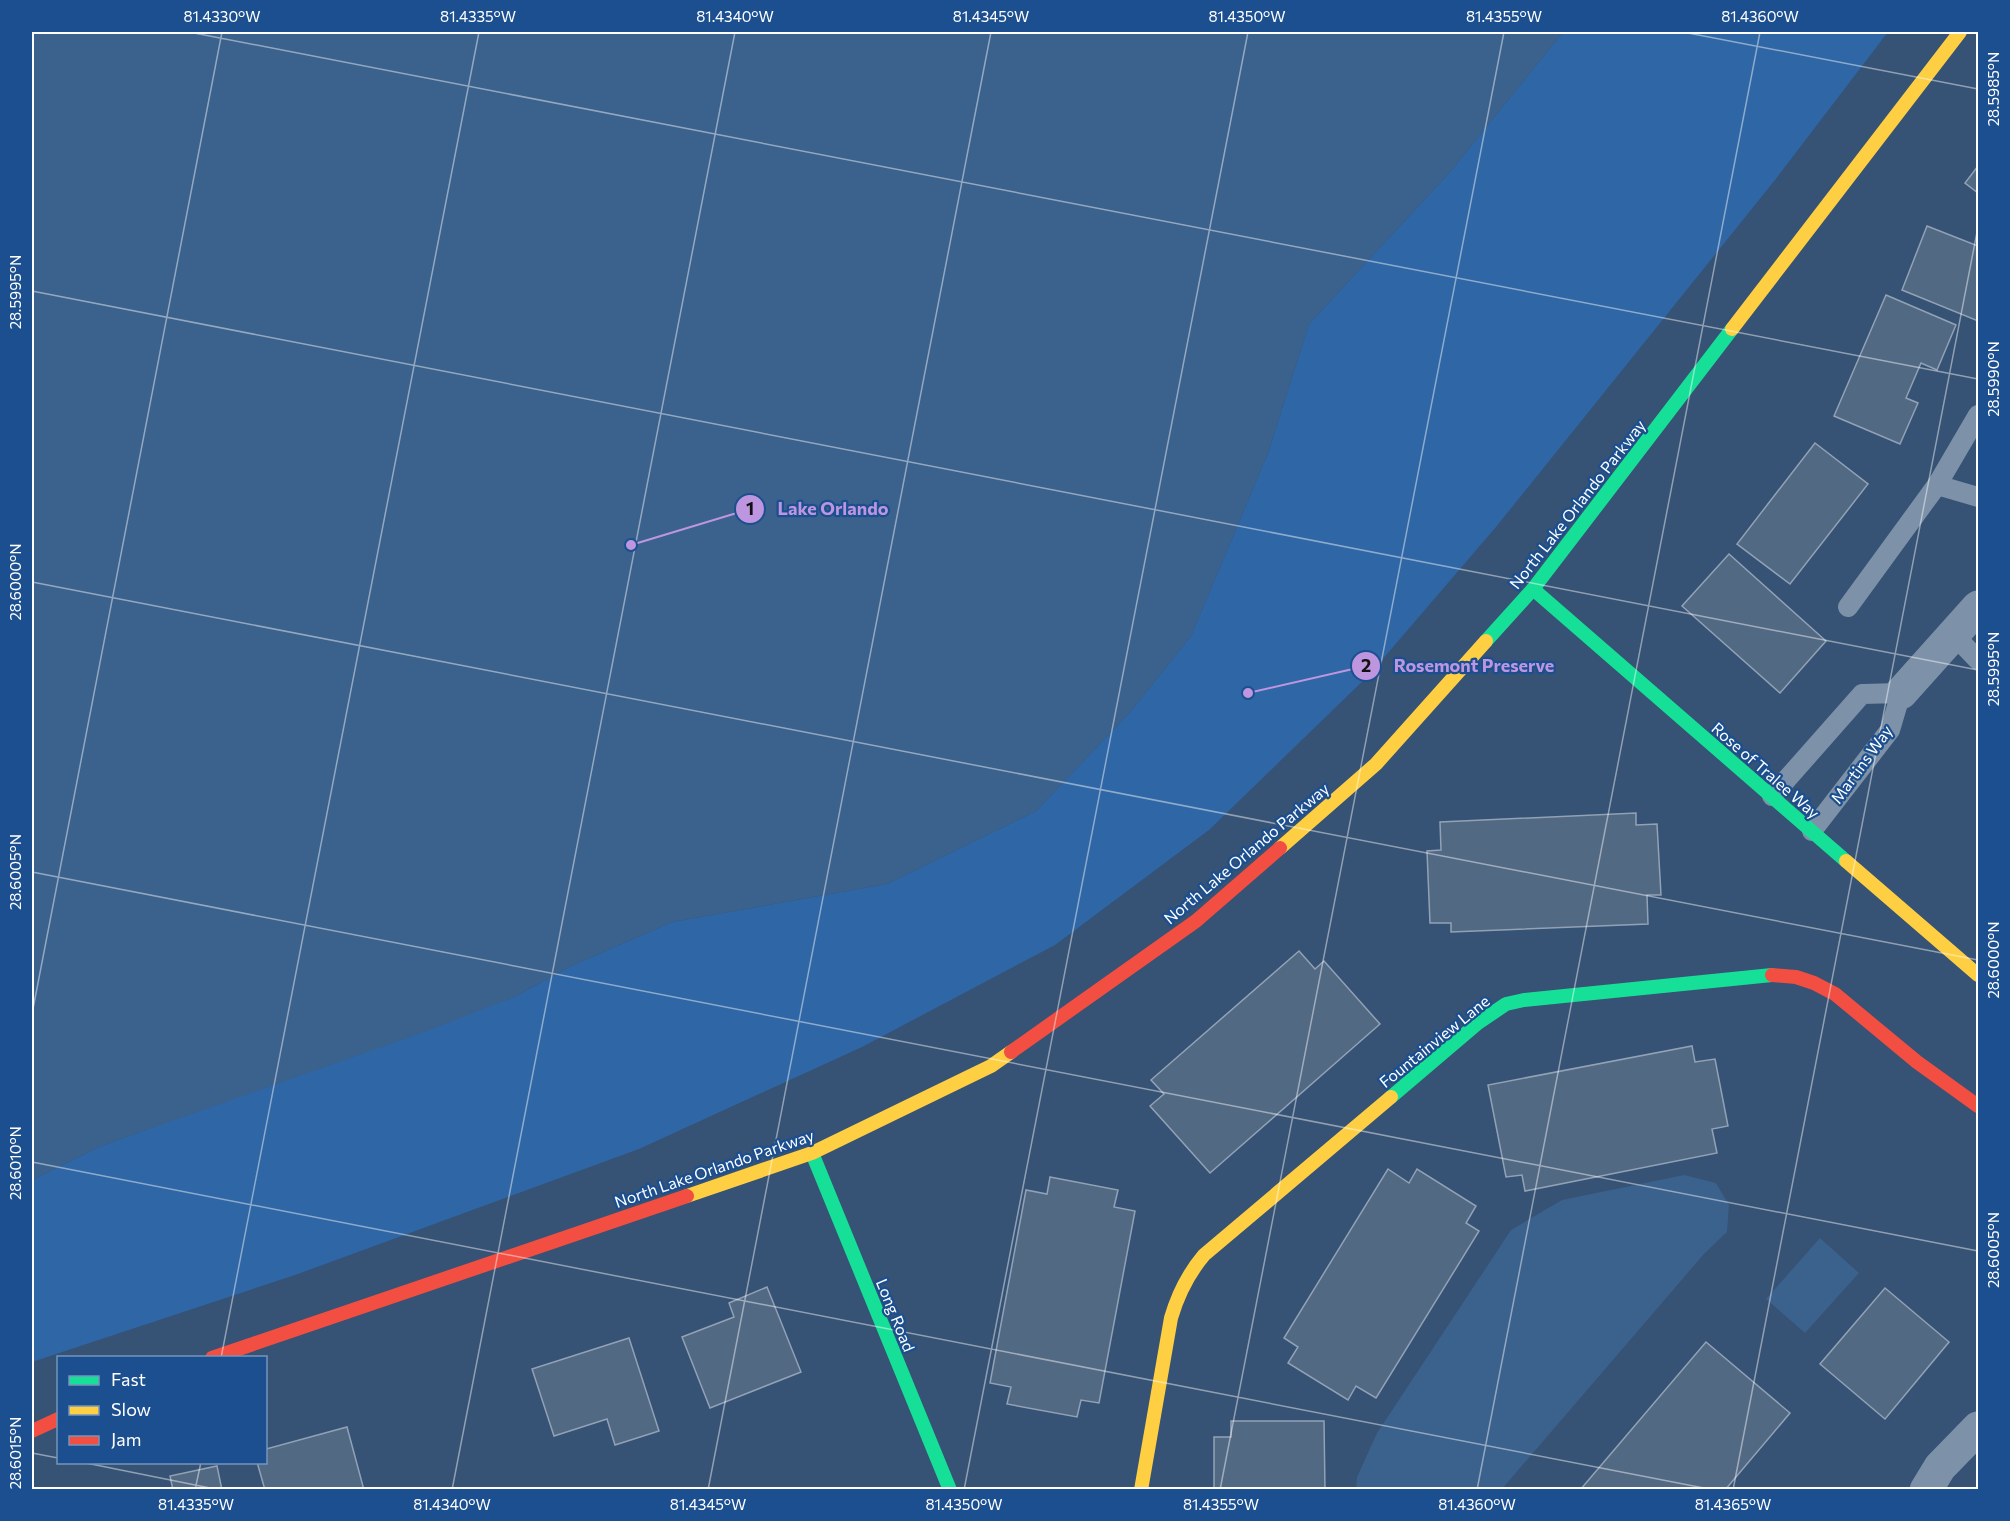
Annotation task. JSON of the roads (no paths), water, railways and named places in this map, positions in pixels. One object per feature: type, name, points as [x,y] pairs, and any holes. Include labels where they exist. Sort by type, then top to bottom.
[{"type":"street","name":"North Lake Orlando Parkway","points":[[218,1356],[812,1153],[991,1066],[1196,921],[1376,764],[1533,589],[1960,32]]},
{"type":"street","name":"Rose of Tralee Way","points":[[1533,589],[1978,975]]},
{"type":"street","name":"Martins Way","points":[[1901,693],[1978,607]]},
{"type":"street","name":"Fountainview Lane","points":[[1141,1490],[1171,1318],[1178,1293],[1191,1270],[1204,1255],[1478,1023],[1506,1004],[1524,1000],[1771,975],[1796,977],[1835,994],[1917,1062],[1978,1106]]},
{"type":"street","name":"Long Road","points":[[812,1153],[950,1490]]},
{"type":"street","points":[[32,1431],[57,1419]]},
{"type":"street","points":[[1926,1490],[1940,1467],[1978,1428]]},
{"type":"lane","points":[[1848,607],[1937,485],[1978,415]]},
{"type":"lane","points":[[1937,485],[1978,497]]},
{"type":"lane","points":[[1953,635],[1978,660]]},
{"type":"lane","points":[[1772,796],[1862,694],[1901,693]]},
{"type":"lane","name":"Martins Way","points":[[1812,831],[1890,730],[1901,693]]},
{"type":"place","name":"Lake Orlando","points":[[631,545]]},
{"type":"place","name":"Rosemont Preserve","points":[[1248,693]]}]
